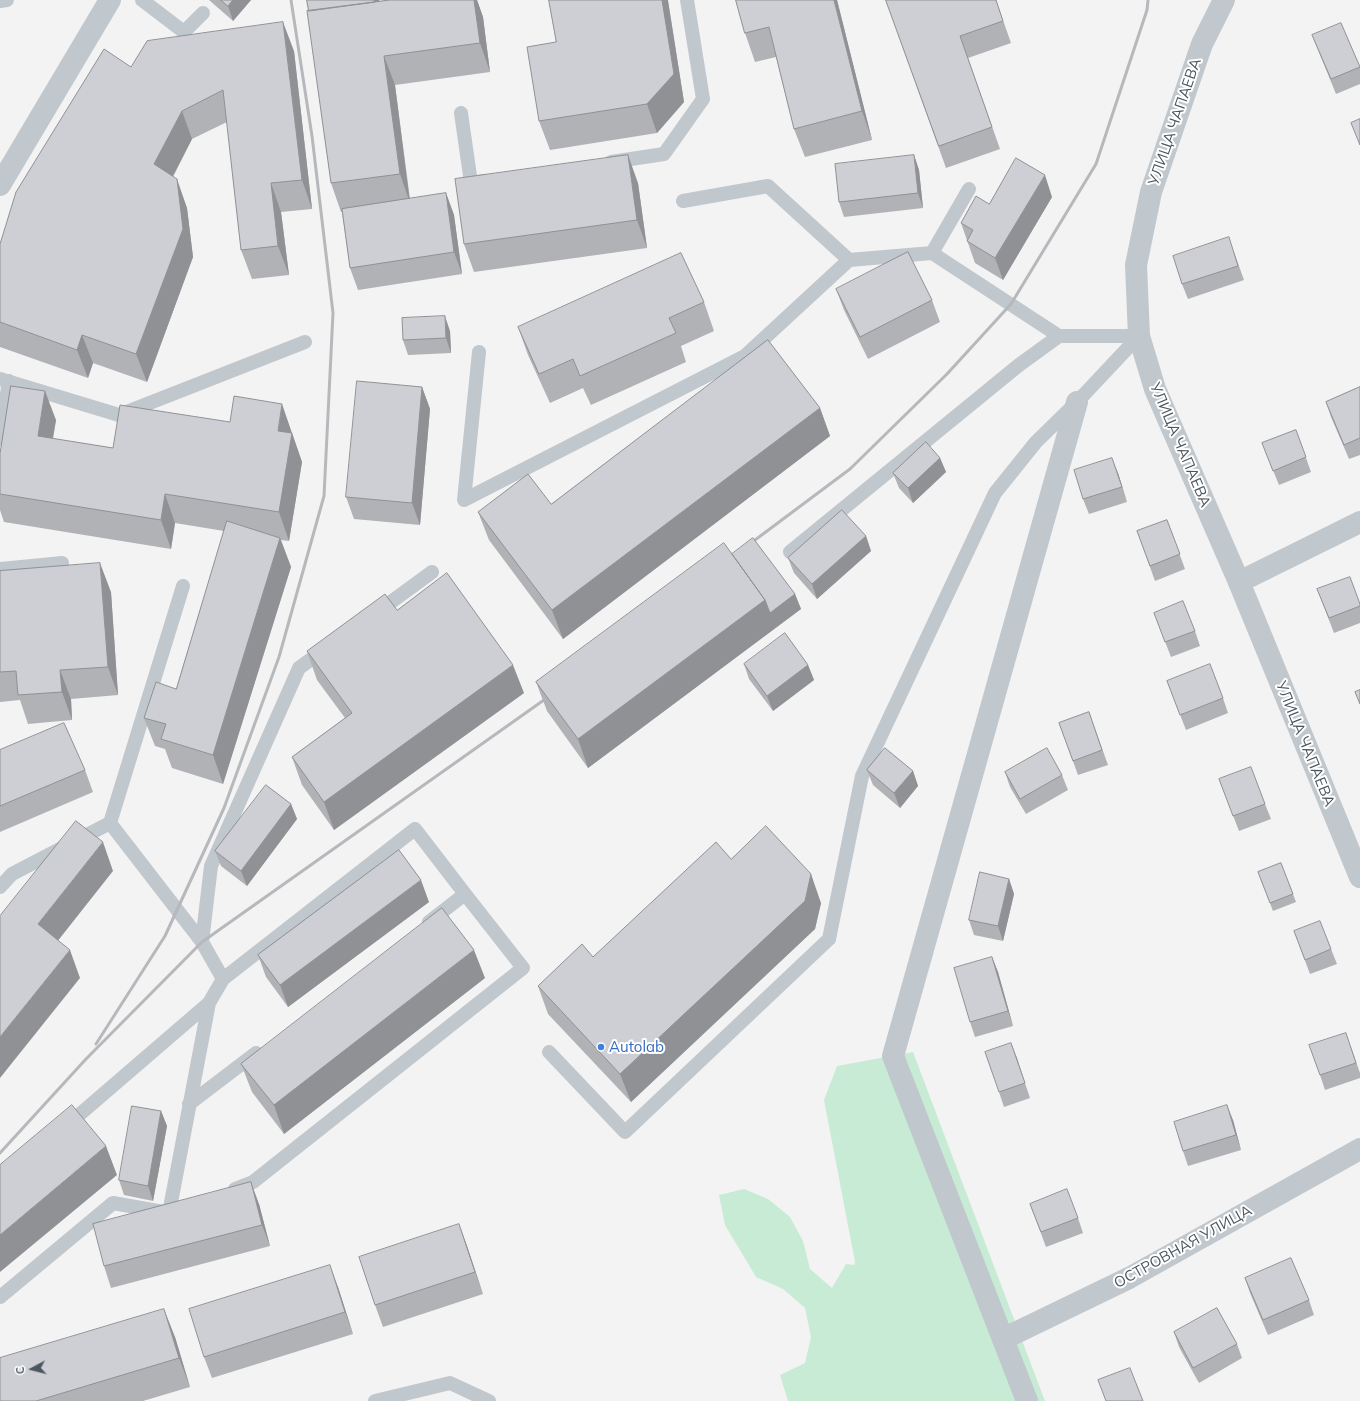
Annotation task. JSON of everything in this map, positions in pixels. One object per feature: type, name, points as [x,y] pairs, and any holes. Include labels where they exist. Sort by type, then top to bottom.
[{"type":"street","points":[[0,185],[110,0]]},
{"type":"street","points":[[1202,44],[1211,0]]},
{"type":"street","name":"УЛИЦА ЧАПАЕВА","points":[[1224,0],[1202,44],[1151,192],[1136,265],[1139,336],[1156,389],[1239,582],[1360,877]]},
{"type":"street","points":[[1027,1401],[893,1056],[1077,402]]},
{"type":"street","points":[[1239,582],[1360,522]]},
{"type":"street","name":"ОСТРОВНАЯ УЛИЦА","points":[[1003,1339],[1129,1278],[1360,1149]]},
{"type":"lane","points":[[0,1],[7,0]]},
{"type":"lane","points":[[142,0],[184,32],[202,13]]},
{"type":"lane","points":[[594,165],[664,154],[703,99],[687,0]]},
{"type":"lane","points":[[460,113],[471,183],[494,179]]},
{"type":"lane","points":[[683,201],[768,186],[849,260]]},
{"type":"lane","points":[[932,253],[969,189]]},
{"type":"lane","points":[[480,352],[464,500],[745,356],[849,260],[932,253],[1059,336],[1139,336]]},
{"type":"lane","points":[[790,552],[1019,364],[1059,336]]},
{"type":"lane","points":[[549,1052],[625,1132],[829,939],[862,776],[995,494],[1036,442],[1077,402],[1139,336]]},
{"type":"lane","points":[[0,439],[4,380],[119,415],[305,342]]},
{"type":"lane","points":[[0,569],[62,563]]},
{"type":"lane","points":[[362,622],[432,572]]},
{"type":"lane","points":[[0,887],[12,874],[110,823],[183,586]]},
{"type":"lane","points":[[202,942],[211,866],[299,668],[337,640]]},
{"type":"lane","points":[[110,823],[202,942],[223,979]]},
{"type":"lane","points":[[54,1137],[208,1003],[223,979],[415,829],[523,968],[253,1182],[224,1192]]},
{"type":"lane","points":[[415,932],[465,894]]},
{"type":"lane","points":[[168,1213],[208,1003]]},
{"type":"lane","points":[[189,1104],[265,1047]]},
{"type":"lane","points":[[0,1297],[113,1203],[168,1213],[182,1208]]},
{"type":"lane","points":[[375,1401],[450,1383],[489,1401]]},
{"type":"green space","points":[[913,1052],[1045,1401],[788,1401],[780,1375],[805,1363],[811,1337],[805,1308],[783,1289],[756,1277],[725,1225],[719,1195],[744,1189],[768,1199],[790,1217],[803,1241],[810,1269],[832,1288],[846,1264],[854,1265],[855,1262],[824,1100],[837,1066]]},
{"type":"building","points":[[221,0],[233,0],[228,6]]},
{"type":"building","points":[[307,0],[374,0],[375,2],[309,11]]},
{"type":"building","points":[[390,0],[474,0],[480,43],[384,56],[400,174],[331,183],[307,11]]},
{"type":"building","points":[[549,0],[662,0],[674,74],[647,104],[539,121],[527,47],[556,42]]},
{"type":"building","points":[[736,0],[834,0],[862,111],[794,129],[769,27],[745,33]]},
{"type":"building","points":[[886,0],[996,0],[1003,21],[960,36],[992,127],[939,146]]},
{"type":"building","points":[[283,22],[302,180],[271,183],[278,246],[241,250],[223,90],[182,111],[154,164],[177,179],[183,229],[136,354],[82,335],[77,350],[0,322],[0,244],[16,192],[104,49],[131,67],[147,41]]},
{"type":"building","points":[[1341,23],[1360,67],[1331,79],[1312,35]]},
{"type":"building","points":[[1360,119],[1360,145],[1351,123]]},
{"type":"building","points":[[628,155],[637,220],[464,244],[455,179]]},
{"type":"building","points":[[914,155],[918,193],[839,202],[835,164]]},
{"type":"building","points":[[1016,158],[1045,175],[995,258],[967,241],[973,230],[961,223],[976,196],[989,204]]},
{"type":"building","points":[[446,193],[454,252],[350,268],[342,209]]},
{"type":"building","points":[[1229,237],[1238,266],[1182,284],[1173,256]]},
{"type":"building","points":[[908,252],[932,300],[860,337],[836,289]]},
{"type":"building","points":[[681,253],[704,302],[669,318],[676,333],[580,376],[573,359],[539,374],[518,327]]},
{"type":"building","points":[[445,316],[446,338],[403,340],[402,318]]},
{"type":"building","points":[[768,340],[820,408],[552,610],[478,512],[528,474],[551,504]]},
{"type":"building","points":[[357,381],[422,387],[412,503],[346,497]]},
{"type":"building","points":[[11,386],[45,391],[38,436],[113,448],[120,405],[230,422],[234,396],[282,404],[278,431],[292,433],[279,512],[165,494],[161,520],[0,494],[0,454]]},
{"type":"building","points":[[1360,387],[1360,438],[1344,445],[1326,402]]},
{"type":"building","points":[[1296,430],[1306,457],[1273,471],[1262,443]]},
{"type":"building","points":[[926,442],[940,458],[908,488],[893,473]]},
{"type":"building","points":[[1112,458],[1122,487],[1083,499],[1074,470]]},
{"type":"building","points":[[842,510],[866,536],[812,584],[788,558]]},
{"type":"building","points":[[1167,520],[1180,554],[1150,566],[1137,531]]},
{"type":"building","points":[[227,521],[280,538],[213,755],[161,739],[166,724],[144,718],[156,682],[176,689]]},
{"type":"building","points":[[753,538],[795,594],[770,613],[765,600],[732,554]]},
{"type":"building","points":[[724,543],[765,600],[578,739],[536,682]]},
{"type":"building","points":[[100,563],[108,667],[60,670],[62,692],[18,695],[16,671],[0,672],[0,571]]},
{"type":"building","points":[[447,573],[513,665],[324,802],[292,757],[352,713],[307,651],[385,594],[397,610]]},
{"type":"building","points":[[1350,577],[1360,606],[1329,618],[1317,589]]},
{"type":"building","points":[[1183,601],[1195,631],[1165,642],[1154,613]]},
{"type":"building","points":[[785,633],[808,665],[767,696],[744,664]]},
{"type":"building","points":[[1210,664],[1223,698],[1180,715],[1167,681]]},
{"type":"building","points":[[1360,690],[1360,704],[1355,692]]},
{"type":"building","points":[[1089,712],[1102,750],[1073,761],[1059,723]]},
{"type":"building","points":[[64,723],[85,770],[0,806],[0,750]]},
{"type":"building","points":[[885,748],[913,771],[894,793],[867,770]]},
{"type":"building","points":[[1047,748],[1062,775],[1020,799],[1005,772]]},
{"type":"building","points":[[1251,767],[1265,804],[1233,816],[1219,779]]},
{"type":"building","points":[[266,785],[291,804],[241,871],[215,851]]},
{"type":"building","points":[[76,821],[103,842],[38,924],[70,950],[0,1037],[0,916]]},
{"type":"building","points":[[766,826],[811,874],[805,901],[620,1074],[538,986],[582,944],[593,957],[716,842],[731,859]]},
{"type":"building","points":[[399,850],[421,880],[280,985],[258,955]]},
{"type":"building","points":[[1281,863],[1293,894],[1270,903],[1258,872]]},
{"type":"building","points":[[980,872],[1009,879],[998,926],[969,920]]},
{"type":"building","points":[[442,908],[474,950],[274,1105],[241,1064]]},
{"type":"building","points":[[1320,921],[1331,949],[1305,960],[1294,931]]},
{"type":"building","points":[[992,957],[1008,1011],[970,1022],[954,968]]},
{"type":"building","points":[[1346,1033],[1356,1063],[1320,1075],[1309,1045]]},
{"type":"building","points":[[1011,1043],[1025,1083],[999,1092],[985,1052]]},
{"type":"building","points":[[72,1105],[106,1146],[0,1235],[0,1165]]},
{"type":"building","points":[[1227,1105],[1236,1135],[1183,1151],[1174,1122]]},
{"type":"building","points":[[132,1106],[161,1111],[148,1186],[119,1180]]},
{"type":"building","points":[[251,1182],[262,1225],[104,1266],[93,1224]]},
{"type":"building","points":[[1067,1189],[1078,1218],[1041,1232],[1030,1204]]},
{"type":"building","points":[[459,1224],[475,1272],[375,1305],[359,1257]]},
{"type":"building","points":[[1291,1258],[1309,1300],[1263,1320],[1245,1278]]},
{"type":"building","points":[[330,1265],[345,1312],[204,1357],[189,1309]]},
{"type":"building","points":[[1217,1308],[1237,1344],[1193,1368],[1174,1332]]},
{"type":"building","points":[[164,1309],[179,1358],[36,1401],[0,1401],[0,1358]]},
{"type":"building","points":[[1130,1368],[1143,1401],[1106,1401],[1098,1380]]},
{"type":"railway","points":[[96,1044],[165,936],[224,808],[279,657],[324,496],[333,313],[312,136],[291,0]]},
{"type":"railway","points":[[747,546],[850,469],[947,374],[1011,304],[1096,164],[1147,10],[1148,0]]},
{"type":"railway","points":[[0,1153],[86,1059],[202,942],[551,695]]},
{"type":"place","name":"Autolab","points":[[601,1047]]}]
